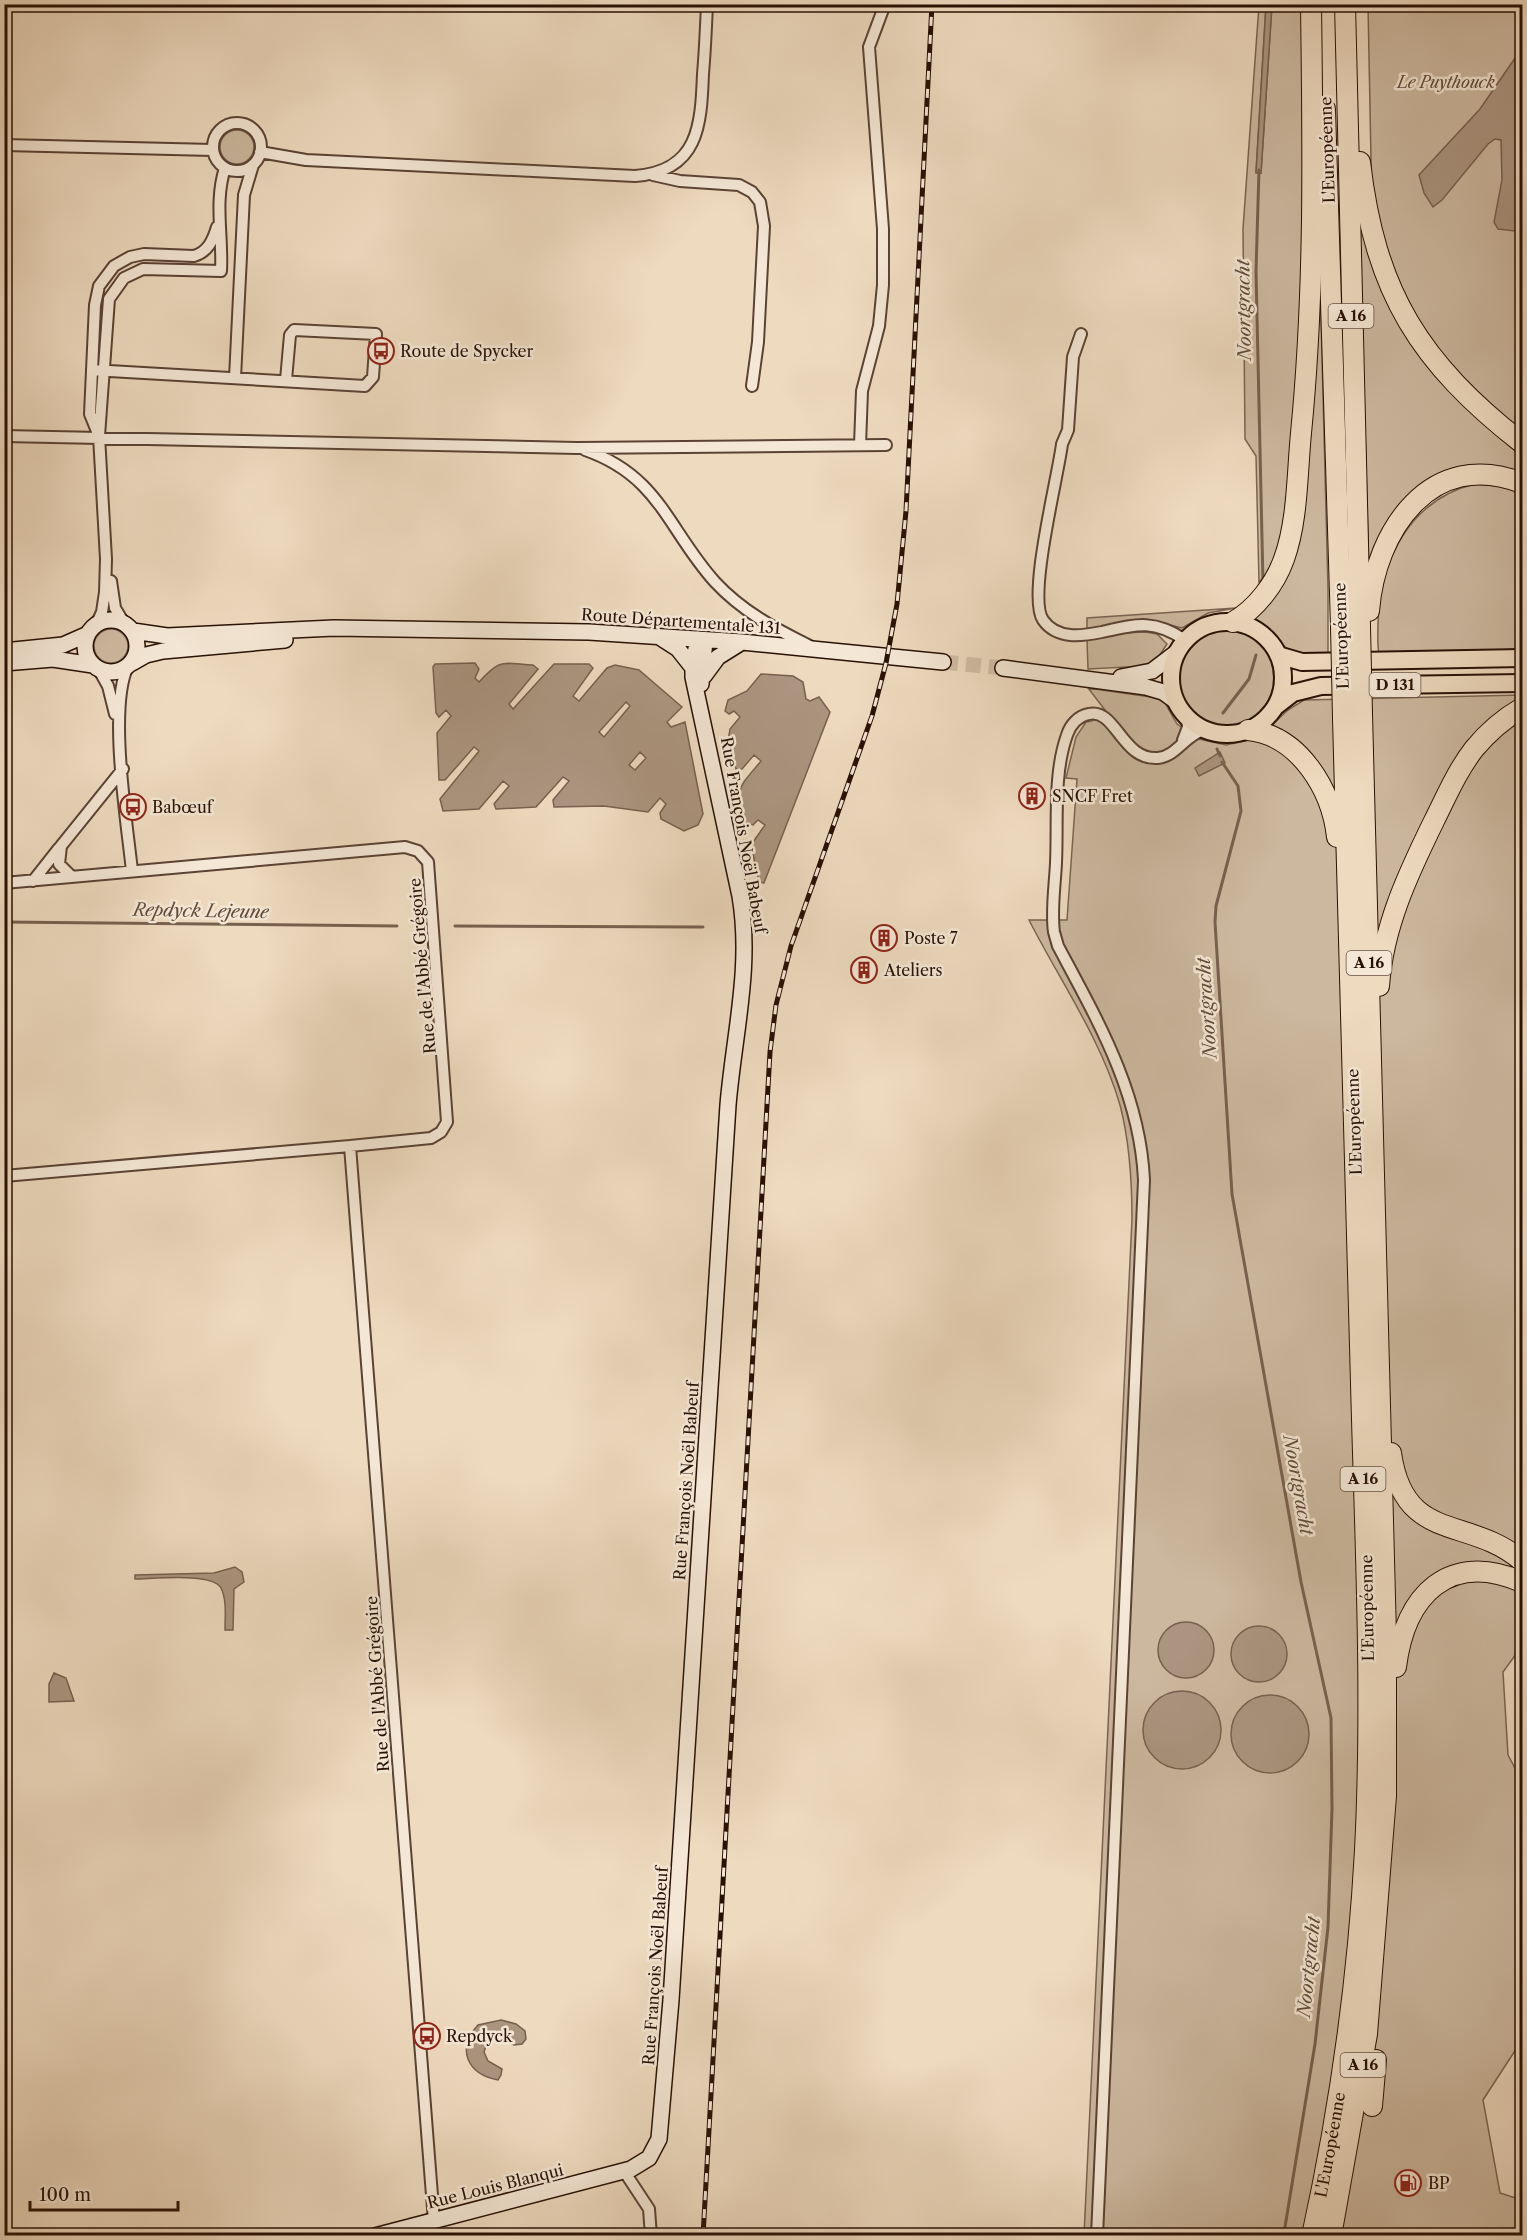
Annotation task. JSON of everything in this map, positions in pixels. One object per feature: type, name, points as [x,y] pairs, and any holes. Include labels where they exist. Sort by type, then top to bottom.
[{"type":"highway","points":[[1233,622],[1259,600],[1273,581],[1285,557],[1292,524],[1308,344],[1312,216],[1311,4]]},
{"type":"highway","name":"L'Européenne","points":[[1322,4],[1356,626]]},
{"type":"highway","name":"L'Européenne","points":[[1331,2235],[1366,2041],[1385,1814],[1386,1636],[1365,828],[1358,715],[1345,4]]},
{"type":"highway","points":[[1351,4],[1363,190],[1371,233],[1383,269],[1407,321],[1437,365],[1476,406],[1522,443]]},
{"type":"highway","points":[[1358,715],[1356,626],[1381,552],[1398,522],[1422,495],[1439,484],[1470,475],[1496,475],[1522,483]]},
{"type":"highway","points":[[1373,1098],[1381,964],[1390,924],[1402,891],[1465,761],[1498,724],[1522,708]]},
{"type":"highway","name":"L'Européenne","points":[[1312,2235],[1337,2112],[1353,2000],[1366,1811],[1367,1622],[1350,966],[1358,715]]},
{"type":"highway","points":[[1248,730],[1271,735],[1292,750],[1309,768],[1326,796],[1335,824],[1350,966]]},
{"type":"highway","points":[[1378,1285],[1391,1453],[1401,1491],[1411,1506],[1428,1518],[1500,1546],[1522,1561]]},
{"type":"highway","points":[[1385,1814],[1395,1731],[1395,1667],[1402,1631],[1413,1608],[1430,1588],[1460,1574],[1489,1572],[1522,1582]]},
{"type":"highway","points":[[1372,2106],[1382,1975],[1380,1893]]},
{"type":"main road","points":[[1233,622],[1246,625],[1261,634],[1278,655],[1283,682],[1274,708],[1262,722],[1248,730],[1226,734],[1204,730],[1187,718],[1174,700],[1170,674],[1181,646],[1207,625],[1233,622]]},
{"type":"main road","name":"D 131","points":[[1278,655],[1302,662],[1522,658]]},
{"type":"main road","name":"D 131","points":[[1274,708],[1293,693],[1321,686],[1522,683]]},
{"type":"street","points":[[651,175],[678,161],[696,136],[702,110],[707,4]]},
{"type":"street","points":[[860,445],[862,391],[877,336],[882,304],[883,229],[869,47],[885,4]]},
{"type":"street","points":[[236,378],[244,195],[253,165],[260,152],[260,142],[256,133],[248,126],[238,123],[219,130],[214,139],[213,150],[217,162],[228,169],[240,183],[244,195]]},
{"type":"street","points":[[4,145],[213,150]]},
{"type":"street","points":[[260,152],[306,160],[651,175],[680,181],[740,185],[753,192],[760,202],[763,237],[758,342],[752,386]]},
{"type":"street","points":[[228,169],[244,170],[253,165]]},
{"type":"street","points":[[132,872],[119,732],[108,686],[86,652],[92,630],[104,603],[106,559],[99,436],[108,308],[116,286],[129,275],[148,268],[221,271],[220,185],[228,169]]},
{"type":"street","points":[[99,436],[90,417],[95,300],[99,286],[111,269],[126,259],[140,255],[194,256],[201,254],[212,240],[219,220]]},
{"type":"street","points":[[92,370],[286,380],[310,384],[367,384],[374,373],[376,334],[294,330],[290,335],[286,380]]},
{"type":"street","points":[[1081,334],[1073,357],[1068,430],[1062,444],[1041,562],[1040,613],[1048,625],[1066,635],[1081,636],[1149,624],[1164,627],[1181,646],[1166,663],[1148,673],[1090,678]]},
{"type":"street","points":[[4,436],[99,436],[256,442],[577,448],[886,445]]},
{"type":"street","points":[[577,448],[612,463],[648,489],[664,508],[709,574],[740,605],[777,630],[816,649]]},
{"type":"street","points":[[106,559],[115,608],[138,647],[121,688],[119,732]]},
{"type":"street","points":[[4,651],[63,645],[109,620],[128,627]]},
{"type":"street","name":"Route Départementale 131","points":[[128,627],[167,636],[310,629],[528,630],[742,642],[943,662]]},
{"type":"street","name":"Route Départementale 131","points":[[130,664],[146,654],[170,650],[416,630]]},
{"type":"street","name":"Rue François Noël Babeuf","points":[[624,2171],[649,2158],[657,2144],[660,2127],[672,2000],[728,1105],[745,969],[743,915],[693,668],[678,649],[656,636]]},
{"type":"street","name":"Rue François Noël Babeuf","points":[[693,668],[702,639]]},
{"type":"street","name":"Rue François Noël Babeuf","points":[[702,639],[702,708]]},
{"type":"street","points":[[701,683],[714,661],[742,642]]},
{"type":"street","points":[[4,663],[60,660],[112,672],[130,664]]},
{"type":"street","points":[[1004,668],[1150,688],[1174,700]]},
{"type":"street","points":[[1097,2235],[1144,1180],[1139,1133],[1125,1081],[1100,1024],[1058,946],[1054,932],[1060,779],[1068,733],[1073,723],[1086,714],[1094,713],[1105,718],[1129,747],[1140,755],[1161,757],[1178,747],[1192,734],[1204,730]]},
{"type":"street","points":[[1178,747],[1186,731],[1187,718]]},
{"type":"street","points":[[33,880],[123,769]]},
{"type":"street","points":[[63,843],[58,861],[64,871],[72,877]]},
{"type":"street","name":"Rue de l'Abbé Grégoire","points":[[4,883],[405,847],[415,849],[424,856],[430,871],[447,1122],[441,1132],[431,1138],[4,1176]]},
{"type":"street","name":"Rue de l'Abbé Grégoire","points":[[350,1146],[434,2221]]},
{"type":"street","points":[[624,2171],[649,2209],[651,2235]]},
{"type":"street","name":"Rue Louis Blanqui","points":[[375,2235],[624,2171]]},
{"type":"green space","points":[[1259,5],[1266,5],[1256,172],[1261,173],[1272,5],[1303,5],[1302,327],[1288,514],[1270,571],[1259,582],[1256,456],[1245,439],[1243,229]]},
{"type":"green space","name":"Le Puythouck","points":[[1368,5],[1522,5],[1522,433],[1477,394],[1439,352],[1409,307],[1388,261],[1372,210]]},
{"type":"green space","points":[[237,130],[249,135],[254,147],[249,159],[237,164],[225,159],[220,147],[225,135]]},
{"type":"green space","points":[[1359,224],[1362,224],[1386,292],[1522,447],[1522,476],[1443,475],[1369,573]]},
{"type":"green space","points":[[1319,239],[1328,655],[1306,656],[1287,649],[1253,620],[1275,590],[1290,558]]},
{"type":"green space","points":[[1475,484],[1508,487],[1522,494],[1522,649],[1379,655],[1380,600],[1392,555],[1403,535],[1416,518],[1433,503],[1452,492]]},
{"type":"green space","points":[[1236,608],[1208,613],[1182,628],[1157,623],[1134,622],[1087,631],[1087,618]]},
{"type":"green space","points":[[111,629],[123,634],[128,646],[123,658],[111,663],[99,658],[94,646],[99,634]]},
{"type":"green space","points":[[1226,629],[1245,632],[1261,643],[1272,659],[1275,678],[1272,697],[1261,713],[1245,724],[1226,727],[1207,724],[1191,713],[1180,697],[1177,678],[1180,659],[1191,643],[1207,632]]},
{"type":"green space","points":[[1120,633],[1157,634],[1167,644],[1155,662],[1146,666],[1088,669],[1087,640]]},
{"type":"green space","points":[[1088,688],[1158,698],[1165,703],[1177,724],[1199,739],[1226,745],[1258,738],[1288,710],[1304,700],[1522,695],[1522,1646],[1503,1672],[1508,1755],[1522,1781],[1522,2040],[1483,2100],[1500,2193],[1522,2200],[1522,2235],[1084,2235],[1132,1190],[1126,1134],[1112,1081],[1091,1034],[1029,920],[1067,920],[1077,779],[1066,778],[1076,737],[1086,722],[1092,721],[1105,710]]},
{"type":"shaded area","points":[[1266,5],[1272,5],[1261,173],[1256,173]]},
{"type":"shaded area","points":[[1522,48],[1522,208],[1515,231],[1498,229],[1494,222],[1502,180],[1501,140],[1495,139],[1488,144],[1442,200],[1433,207],[1424,193],[1419,175],[1480,109]]},
{"type":"shaded area","points":[[475,663],[479,669],[475,678],[479,682],[492,669],[503,664],[533,665],[538,669],[509,704],[513,709],[554,664],[589,664],[593,668],[573,696],[579,701],[607,668],[615,665],[639,670],[682,707],[667,722],[671,727],[685,722],[703,814],[698,825],[684,831],[661,819],[660,813],[666,804],[660,798],[648,812],[604,806],[554,807],[553,800],[569,781],[563,777],[536,807],[496,809],[494,804],[509,786],[503,781],[479,809],[443,811],[440,799],[479,751],[474,747],[445,780],[439,780],[437,733],[451,716],[446,710],[439,717],[436,713],[433,667],[435,664]],"holes":[[[626,702],[630,706],[604,737],[599,732]],[[640,752],[646,758],[635,770],[629,765]]]},
{"type":"shaded area","points":[[761,674],[793,676],[803,682],[806,699],[810,701],[819,697],[830,712],[764,883],[759,882],[751,845],[765,825],[758,820],[753,825],[745,823],[740,801],[743,783],[761,761],[754,755],[742,769],[736,769],[728,741],[730,729],[740,717],[734,711],[729,714],[725,711],[728,700],[747,691]]},
{"type":"shaded area","points":[[1220,752],[1225,763],[1199,776],[1195,768]]},
{"type":"shaded area","points":[[235,1567],[242,1572],[244,1582],[234,1589],[233,1630],[225,1630],[224,1598],[221,1588],[216,1583],[195,1578],[135,1579],[135,1575],[214,1573]]},
{"type":"shaded area","points":[[1186,1622],[1197,1624],[1206,1630],[1212,1639],[1214,1650],[1212,1661],[1206,1670],[1197,1676],[1186,1678],[1175,1676],[1166,1670],[1160,1661],[1158,1650],[1160,1639],[1166,1630],[1175,1624]]},
{"type":"shaded area","points":[[1259,1626],[1270,1628],[1279,1634],[1285,1643],[1287,1654],[1285,1665],[1279,1674],[1270,1680],[1259,1682],[1248,1680],[1239,1674],[1233,1665],[1231,1654],[1233,1643],[1239,1634],[1248,1628]]},
{"type":"shaded area","points":[[54,1673],[66,1678],[74,1701],[49,1702],[49,1684]]},
{"type":"shaded area","points":[[1174,1691],[1190,1691],[1204,1697],[1215,1708],[1221,1722],[1221,1738],[1215,1752],[1204,1763],[1190,1769],[1174,1769],[1160,1763],[1149,1752],[1143,1738],[1143,1722],[1149,1708],[1160,1697]]},
{"type":"shaded area","points":[[1262,1695],[1278,1695],[1292,1701],[1303,1712],[1309,1726],[1309,1742],[1303,1756],[1292,1767],[1278,1773],[1262,1773],[1248,1767],[1237,1756],[1231,1742],[1231,1726],[1237,1712],[1248,1701]]},
{"type":"shaded area","points":[[501,2020],[516,2024],[525,2031],[526,2039],[522,2044],[514,2045],[498,2036],[488,2040],[484,2052],[488,2061],[502,2069],[498,2080],[487,2077],[472,2066],[466,2051],[471,2034],[478,2025]]},
{"type":"waterway","name":"Noortgracht","points":[[1259,170],[1256,271],[1263,583]]},
{"type":"waterway","name":"Noortgracht","points":[[1223,713],[1249,679],[1256,655]]},
{"type":"waterway","name":"Noortgracht","points":[[1217,749],[1220,756]]},
{"type":"waterway","name":"Noortgracht","points":[[1222,762],[1238,786],[1241,811],[1216,906],[1215,922],[1232,1194],[1301,1582],[1331,1718],[1332,1809],[1328,1927],[1315,2044],[1284,2233]]},
{"type":"waterway","name":"Repdyck Lejeune","points":[[4,922],[397,926]]},
{"type":"waterway","name":"Repdyck Lejeune","points":[[455,926],[703,927]]},
{"type":"tunnel","points":[[943,662],[1003,668]]},
{"type":"railway","points":[[703,2236],[770,1052],[776,1005],[791,946],[872,716],[886,663],[897,604],[906,511],[932,4]]},
{"type":"place","name":"Route de Spycker","points":[[381,351]]},
{"type":"place","name":"SNCF Fret","points":[[1032,796]]},
{"type":"place","name":"Babœuf","points":[[133,807]]},
{"type":"place","name":"Poste 7","points":[[884,938]]},
{"type":"place","name":"Ateliers","points":[[864,970]]},
{"type":"place","name":"Repdyck","points":[[427,2036]]},
{"type":"place","name":"BP","points":[[1408,2183]]}]
